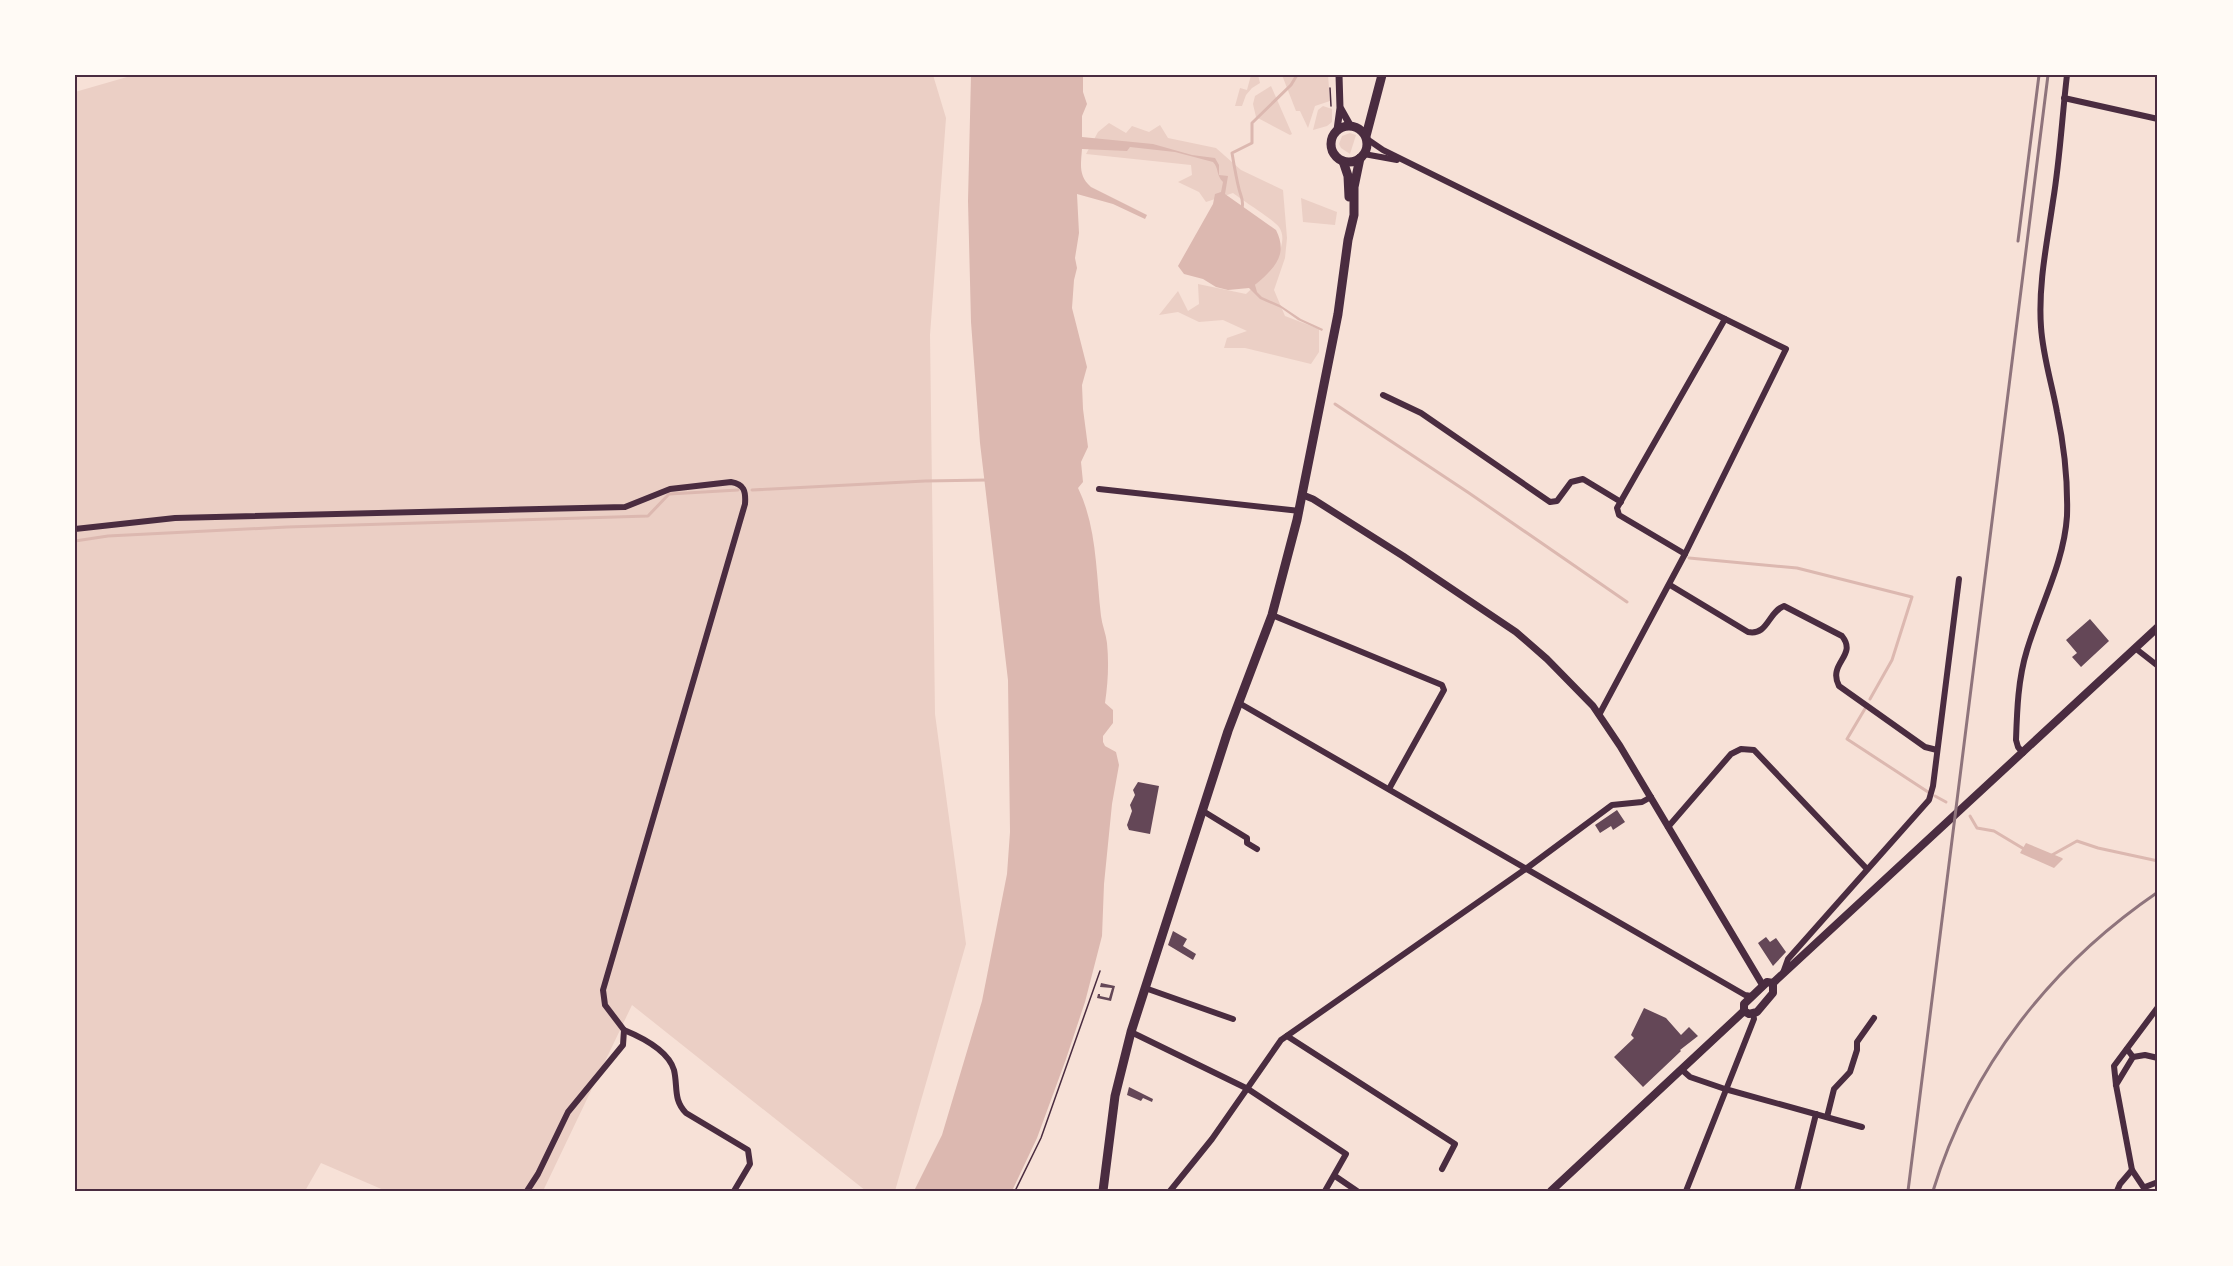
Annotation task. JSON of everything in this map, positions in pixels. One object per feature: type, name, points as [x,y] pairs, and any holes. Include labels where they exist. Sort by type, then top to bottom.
[{"type":"main road","points":[[1362,156],[1354,161],[1343,161],[1334,155],[1330,145],[1333,134],[1337,130],[1353,126],[1365,118],[1381,78]]},
{"type":"main road","points":[[1103,1191],[1115,1096],[1131,1032],[1224,744],[1272,615],[1300,511],[1332,350],[1348,240],[1354,215],[1354,187],[1381,78]]},
{"type":"main road","points":[[1353,126],[1366,138]]},
{"type":"main road","points":[[1343,161],[1348,176],[1348,240]]},
{"type":"main road","points":[[1554,1190],[1681,1069],[1773,993],[1773,983],[1783,973],[1982,792],[2158,627]]},
{"type":"main road","points":[[1749,1012],[1744,1004],[1762,984],[1773,983]]},
{"type":"street","points":[[1337,130],[1340,108],[1339,75]]},
{"type":"street","points":[[2023,753],[2016,740],[2019,688],[2026,652],[2055,574],[2067,518],[2067,488],[2058,412],[2046,367],[2041,327],[2041,297],[2067,75]]},
{"type":"street","points":[[2064,98],[2158,119]]},
{"type":"street","points":[[1340,108],[1353,126]]},
{"type":"street","points":[[1366,138],[1373,145],[1786,349],[1670,585],[1599,715]]},
{"type":"street","points":[[1362,156],[1410,163]]},
{"type":"street","points":[[1685,554],[1619,515],[1617,508],[1725,319]]},
{"type":"street","points":[[1383,395],[1421,413],[1550,502],[1557,501],[1571,482],[1584,479],[1621,502]]},
{"type":"street","points":[[75,529],[175,518],[625,507],[670,489],[739,483],[744,488],[745,504],[603,990],[605,1005],[624,1030],[642,1038],[669,1059],[674,1071],[679,1106],[686,1113],[748,1150],[750,1164],[734,1191]]},
{"type":"street","points":[[1099,489],[1300,511]]},
{"type":"street","points":[[1303,495],[1314,498],[1403,556],[1516,632],[1547,659],[1599,715],[1651,797],[1762,984]]},
{"type":"street","points":[[1783,973],[1788,959],[1929,800],[1933,786],[1959,579]]},
{"type":"street","points":[[1670,585],[1748,632],[1761,631],[1778,608],[1784,606],[1842,636],[1847,642],[1847,651],[1835,670],[1835,679],[1839,686],[1925,747],[1936,750]]},
{"type":"street","points":[[1272,615],[1442,685],[1444,690],[1389,789]]},
{"type":"street","points":[[2135,648],[2158,666]]},
{"type":"street","points":[[1239,703],[1745,995],[1751,996]]},
{"type":"street","points":[[1668,827],[1731,754],[1741,749],[1754,750],[1867,869]]},
{"type":"street","points":[[1170,1191],[1248,1089],[1281,1040],[1527,868],[1612,805],[1642,802],[1651,797]]},
{"type":"street","points":[[1203,811],[1247,838],[1247,843],[1257,849]]},
{"type":"street","points":[[1145,988],[1233,1019]]},
{"type":"street","points":[[2158,1007],[2114,1066],[2132,1170],[2145,1189],[2158,1182]]},
{"type":"street","points":[[1686,1191],[1754,1019],[1749,1012]]},
{"type":"street","points":[[1827,1117],[1834,1089],[1850,1071],[1857,1050],[1857,1042],[1874,1018]]},
{"type":"street","points":[[527,1191],[568,1113],[623,1045],[624,1030]]},
{"type":"street","points":[[1131,1032],[1248,1089],[1346,1154],[1325,1191]]},
{"type":"street","points":[[1287,1036],[1455,1144],[1442,1169]]},
{"type":"street","points":[[2127,1049],[2133,1057]]},
{"type":"street","points":[[2116,1085],[2133,1057],[2145,1055],[2158,1058]]},
{"type":"street","points":[[1681,1069],[1690,1077],[1725,1089],[1862,1126]]},
{"type":"street","points":[[1797,1191],[1816,1114]]},
{"type":"street","points":[[2117,1191],[2132,1170]]},
{"type":"street","points":[[1335,1176],[1357,1191]]},
{"type":"path","points":[[1330,83],[1330,106]]},
{"type":"path","points":[[1015,1191],[1041,1138],[1100,971]]},
{"type":"shaded area","points":[[134,75],[933,75],[946,118],[930,335],[935,714],[966,944],[895,1191],[866,1191],[632,1005],[543,1191],[386,1191],[321,1163],[305,1191],[75,1191],[75,92]]},
{"type":"shaded area","points":[[971,75],[1083,75],[1083,92],[1087,104],[1082,116],[1082,137],[1153,144],[1192,155],[1215,158],[1219,165],[1219,175],[1228,176],[1225,194],[1276,230],[1280,239],[1280,255],[1268,273],[1255,285],[1257,292],[1301,319],[1323,329],[1322,331],[1298,320],[1281,308],[1260,299],[1249,288],[1228,290],[1216,287],[1203,279],[1184,274],[1178,266],[1213,204],[1215,194],[1221,192],[1223,182],[1219,177],[1213,162],[1175,152],[1130,147],[1127,151],[1082,149],[1081,169],[1087,183],[1147,215],[1145,219],[1113,204],[1077,194],[1079,233],[1072,308],[1087,367],[1082,385],[1088,447],[1081,462],[1083,482],[1078,488],[1092,534],[1101,616],[1107,643],[1108,673],[1105,703],[1113,710],[1113,723],[1103,736],[1103,742],[1105,746],[1116,752],[1119,765],[1112,804],[1104,884],[1102,936],[1085,1002],[1066,1059],[1037,1138],[1012,1191],[914,1191],[942,1135],[982,1001],[1007,874],[1010,832],[1008,680],[980,443],[971,322],[968,201]]},
{"type":"shaded area","points":[[1251,75],[1258,75],[1260,83],[1246,95],[1242,106],[1235,106],[1240,88],[1247,90]]},
{"type":"shaded area","points":[[1282,75],[1328,75],[1330,101],[1315,106],[1308,128],[1300,111],[1296,111]]},
{"type":"shaded area","points":[[1271,86],[1292,134],[1290,135],[1256,117],[1253,104],[1255,96]]},
{"type":"shaded area","points":[[1323,106],[1332,109],[1332,122],[1313,130],[1318,110]]},
{"type":"shaded area","points":[[1109,123],[1126,133],[1132,126],[1149,132],[1160,125],[1168,138],[1216,148],[1241,170],[1283,190],[1287,238],[1285,258],[1274,290],[1285,316],[1319,329],[1319,352],[1311,364],[1245,348],[1224,348],[1227,338],[1247,331],[1223,320],[1199,322],[1178,312],[1159,315],[1178,291],[1188,311],[1199,304],[1198,284],[1246,294],[1273,264],[1282,244],[1282,235],[1276,224],[1233,193],[1206,202],[1199,192],[1178,182],[1192,175],[1191,165],[1086,154],[1098,132]]},
{"type":"shaded area","points":[[1350,133],[1356,135],[1350,154],[1339,144],[1342,136]]},
{"type":"shaded area","points":[[1301,198],[1337,212],[1335,225],[1303,222]]},
{"type":"shaded area","points":[[2026,843],[2063,859],[2054,868],[2020,853]]},
{"type":"building","points":[[2090,619],[2109,641],[2081,667],[2072,657],[2077,653],[2066,640]]},
{"type":"building","points":[[1138,782],[1159,786],[1150,834],[1129,830],[1127,825],[1132,811],[1130,805],[1135,795],[1133,790]]},
{"type":"building","points":[[1617,810],[1625,822],[1613,830],[1611,826],[1600,833],[1595,825]]},
{"type":"building","points":[[1173,931],[1187,939],[1183,946],[1196,954],[1193,960],[1168,945]]},
{"type":"building","points":[[1766,937],[1770,942],[1776,938],[1786,952],[1773,966],[1758,943]]},
{"type":"building","points":[[1101,983],[1115,986],[1111,1001],[1097,998],[1098,994],[1109,998],[1112,988],[1100,987]]},
{"type":"building","points":[[1644,1008],[1666,1018],[1681,1035],[1689,1027],[1698,1036],[1680,1050],[1643,1087],[1614,1057],[1634,1038],[1631,1035]]},
{"type":"building","points":[[1129,1087],[1153,1099],[1152,1102],[1143,1098],[1141,1101],[1127,1095]]},
{"type":"waterway","points":[[1242,208],[1232,153],[1252,143],[1252,123],[1291,85],[1297,75]]},
{"type":"waterway","points":[[1335,404],[1627,602]]},
{"type":"waterway","points":[[752,490],[987,480]]},
{"type":"waterway","points":[[75,541],[108,536],[287,527],[648,516],[669,494],[738,490]]},
{"type":"waterway","points":[[1689,558],[1797,568],[1912,597],[1892,660],[1870,699]]},
{"type":"waterway","points":[[1866,707],[1847,739],[1928,792]]},
{"type":"waterway","points":[[1935,796],[1946,802]]},
{"type":"waterway","points":[[1970,816],[1977,828],[1994,831],[2024,849]]},
{"type":"waterway","points":[[2052,855],[2077,841],[2158,861]]},
{"type":"railway","points":[[2018,241],[2039,75]]},
{"type":"railway","points":[[1908,1191],[2048,75]]},
{"type":"railway","points":[[1933,1191],[1949,1146],[1969,1102],[1993,1061],[2020,1022],[2083,952],[2158,892]]}]
